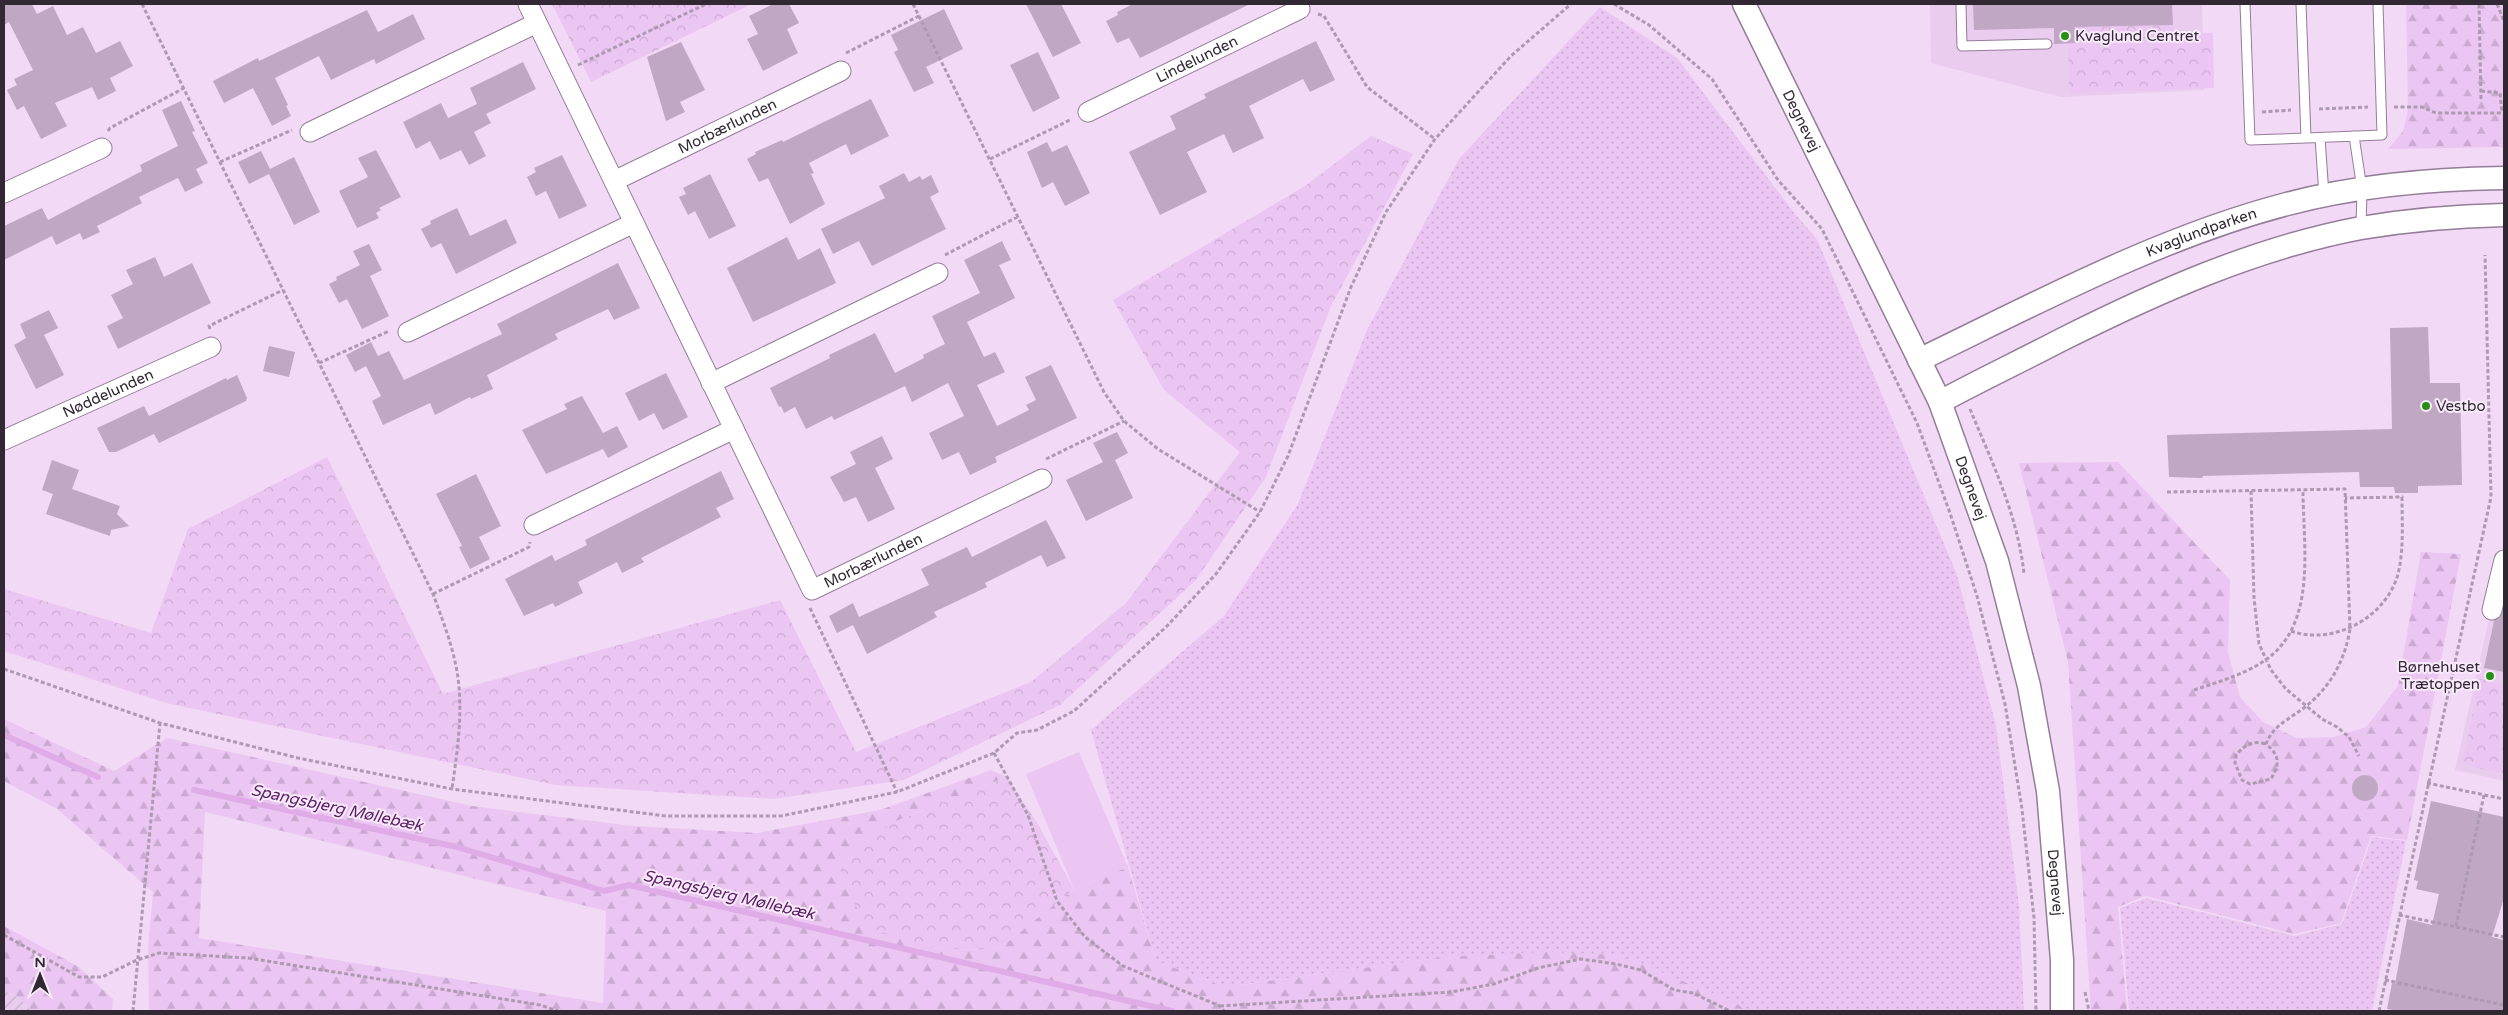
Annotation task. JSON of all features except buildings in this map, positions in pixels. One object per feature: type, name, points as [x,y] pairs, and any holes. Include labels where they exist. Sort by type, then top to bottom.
[{"type":"street","name":"Morbærlunden","points":[[528,4],[812,590],[1042,479]]},
{"type":"street","name":"Degnevej","points":[[1744,4],[1940,402],[1997,561],[2029,686],[2048,790],[2062,960],[2062,1011]]},
{"type":"street","name":"Lindelunden","points":[[1088,112],[1299,6]]},
{"type":"street","points":[[310,132],[537,23]]},
{"type":"street","name":"Morbærlunden","points":[[614,181],[842,71]]},
{"type":"street","points":[[4,193],[102,148]]},
{"type":"street","name":"Kvaglundparken","points":[[1919,360],[2146,253],[2228,222],[2286,204],[2324,195],[2442,179],[2504,178]]},
{"type":"street","points":[[1940,402],[2137,302],[2210,271],[2286,247],[2361,228],[2457,216],[2504,215]]},
{"type":"street","points":[[408,332],[634,223]]},
{"type":"street","points":[[711,383],[938,273]]},
{"type":"street","name":"Nøddelunden","points":[[4,440],[211,347]]},
{"type":"street","points":[[534,525],[734,429]]},
{"type":"street","points":[[2492,610],[2504,560]]},
{"type":"lane","points":[[1961,4],[1962,46],[2047,44]]},
{"type":"lane","points":[[2245,4],[2250,140],[2382,135],[2378,4]]},
{"type":"lane","points":[[2301,4],[2306,138]]},
{"type":"lane","points":[[2354,136],[2362,189],[2361,228]]},
{"type":"lane","points":[[2320,138],[2324,195]]},
{"type":"path","points":[[142,4],[433,594],[448,635],[458,678],[460,728],[452,789]]},
{"type":"path","points":[[562,74],[706,4]]},
{"type":"path","points":[[913,4],[1104,392],[1124,421],[1158,449],[1260,512]]},
{"type":"path","points":[[4,669],[160,723],[298,758],[452,789],[666,816],[781,816],[897,792],[994,753],[1016,733],[1037,730],[1074,710],[1092,696],[1166,627],[1216,574],[1260,512],[1288,456],[1351,287],[1386,212],[1435,139],[1512,56],[1571,4]]},
{"type":"path","points":[[1614,4],[1649,25],[1712,79],[1778,180],[1822,229],[1917,423],[1950,513],[1974,587],[2005,704],[2022,809],[2034,918],[2036,1011]]},
{"type":"path","points":[[2479,4],[2481,100]]},
{"type":"path","points":[[2497,4],[2504,21]]},
{"type":"path","points":[[1299,6],[1324,16],[1366,87],[1435,139]]},
{"type":"path","points":[[842,71],[846,52],[919,16]]},
{"type":"path","points":[[102,148],[110,128],[184,88]]},
{"type":"path","points":[[2481,91],[2500,93],[2502,113]]},
{"type":"path","points":[[990,159],[1088,112]]},
{"type":"path","points":[[220,162],[295,129],[310,132]]},
{"type":"path","points":[[938,273],[945,253],[1018,216]]},
{"type":"path","points":[[2379,1011],[2427,782],[2492,498],[2485,255]]},
{"type":"path","points":[[211,347],[209,326],[283,290]]},
{"type":"path","points":[[319,363],[395,328],[408,332]]},
{"type":"path","points":[[1042,479],[1035,465],[1124,421]]},
{"type":"path","points":[[2194,690],[2225,680],[2266,660],[2282,645],[2297,620],[2303,594],[2303,490]]},
{"type":"path","points":[[2167,492],[2345,490],[2350,629],[2347,646],[2338,668],[2325,688],[2306,707],[2282,722],[2269,735],[2266,744]]},
{"type":"path","points":[[2251,491],[2256,627],[2270,670],[2286,689],[2306,707],[2349,737],[2359,756]]},
{"type":"path","points":[[2291,631],[2303,635],[2322,636],[2350,629],[2371,614],[2387,596],[2398,575],[2402,546],[2402,498],[2345,498]]},
{"type":"path","points":[[433,594],[529,547],[534,525]]},
{"type":"path","points":[[812,590],[809,606],[897,792]]},
{"type":"path","points":[[134,1011],[137,960],[160,723]]},
{"type":"path","points":[[2257,741],[2266,744],[2275,751],[2278,762],[2271,779],[2250,784],[2242,780],[2235,763],[2236,755],[2257,741]]},
{"type":"path","points":[[994,753],[1028,815],[1057,901],[1085,937],[1123,966],[1220,1006],[1451,992],[1494,984],[1538,968],[1581,959],[1641,970],[1674,990],[1693,994],[1730,1011]]},
{"type":"path","points":[[2427,782],[2504,799]]},
{"type":"path","points":[[2456,926],[2484,795]]},
{"type":"path","points":[[2399,914],[2504,937]]},
{"type":"path","points":[[4,935],[79,977],[102,977],[137,960],[159,953],[248,958],[540,1005],[558,1011]]},
{"type":"path","points":[[2385,980],[2504,1005]]},
{"type":"path","points":[[1220,1006],[1224,1011]]},
{"type":"shaded area","points":[[1930,4],[2202,4],[2204,90],[2061,97],[1931,63]]},
{"type":"shaded area","name":"Børnehuset Trætoppen","points":[[2498,580],[2504,581],[2504,781],[2455,770]]},
{"type":"shaded area","points":[[4,991],[17,996],[33,1011],[4,1011]]},
{"type":"green space","points":[[552,4],[752,4],[591,82]]},
{"type":"green space","points":[[2406,4],[2504,4],[2504,147],[2388,149],[2403,131],[2408,110]]},
{"type":"green space","points":[[1600,7],[1677,58],[1795,214],[1817,239],[1957,575],[1996,726],[2019,905],[2024,1011],[1746,1011],[1735,1003],[1619,955],[1444,957],[1225,987],[1156,961],[1091,730],[1224,616],[1298,504],[1367,330],[1459,159]]},
{"type":"green space","points":[[2173,25],[2173,34],[2213,33],[2214,88],[2069,93],[2068,43],[2076,43],[2075,27]]},
{"type":"green space","points":[[1371,136],[1413,154],[1331,306],[1266,477],[1196,580],[1060,705],[904,780],[773,799],[556,785],[166,703],[4,651],[4,589],[151,633],[188,529],[327,457],[443,694],[780,600],[856,752],[1031,682],[1126,603],[1240,452],[1164,390],[1113,300],[1305,186]]},
{"type":"green space","points":[[2118,462],[2230,580],[2228,652],[2240,697],[2263,722],[2297,738],[2334,737],[2366,727],[2398,686],[2421,552],[2461,554],[2407,840],[2371,836],[2341,923],[2294,934],[2146,896],[2118,907],[2127,1011],[2091,1011],[2068,662],[2019,463]]},
{"type":"green space","points":[[2480,679],[2504,685],[2504,774],[2462,764]]},
{"type":"green space","points":[[4,719],[114,771],[167,738],[472,806],[633,826],[757,833],[880,810],[991,770],[1007,777],[894,822],[926,948],[973,950],[1000,948],[1074,889],[1128,867],[1156,961],[1225,987],[1444,957],[1547,952],[1619,955],[1736,1003],[1746,1011],[149,1011],[148,948],[153,892],[57,809],[4,781]],"holes":[[[205,812],[606,911],[603,1003],[199,938]]]},
{"type":"green space","points":[[1079,752],[1128,867],[1074,889],[1026,774]]},
{"type":"green space","points":[[1007,777],[1036,821],[1074,889],[1000,948],[973,950],[926,948],[868,927],[840,879],[846,855],[894,822]]},
{"type":"green space","points":[[2372,837],[2406,841],[2372,1011],[2129,1011],[2120,908],[2146,898],[2295,936],[2342,924]]},
{"type":"green space","points":[[4,926],[79,967],[113,999],[112,1011],[33,1011],[17,996],[4,991]]},
{"type":"waterway","name":"Spangsbjerg Møllebæk","points":[[4,735],[98,777]]},
{"type":"waterway","name":"Spangsbjerg Møllebæk","points":[[194,790],[457,847],[604,891],[629,885],[1172,1011]]},
{"type":"place","name":"Kvaglund Centret","points":[[2065,36]]},
{"type":"place","name":"Vestbo","points":[[2426,406]]},
{"type":"place","name":"Børnehuset Trætoppen","points":[[2490,676]]}]
